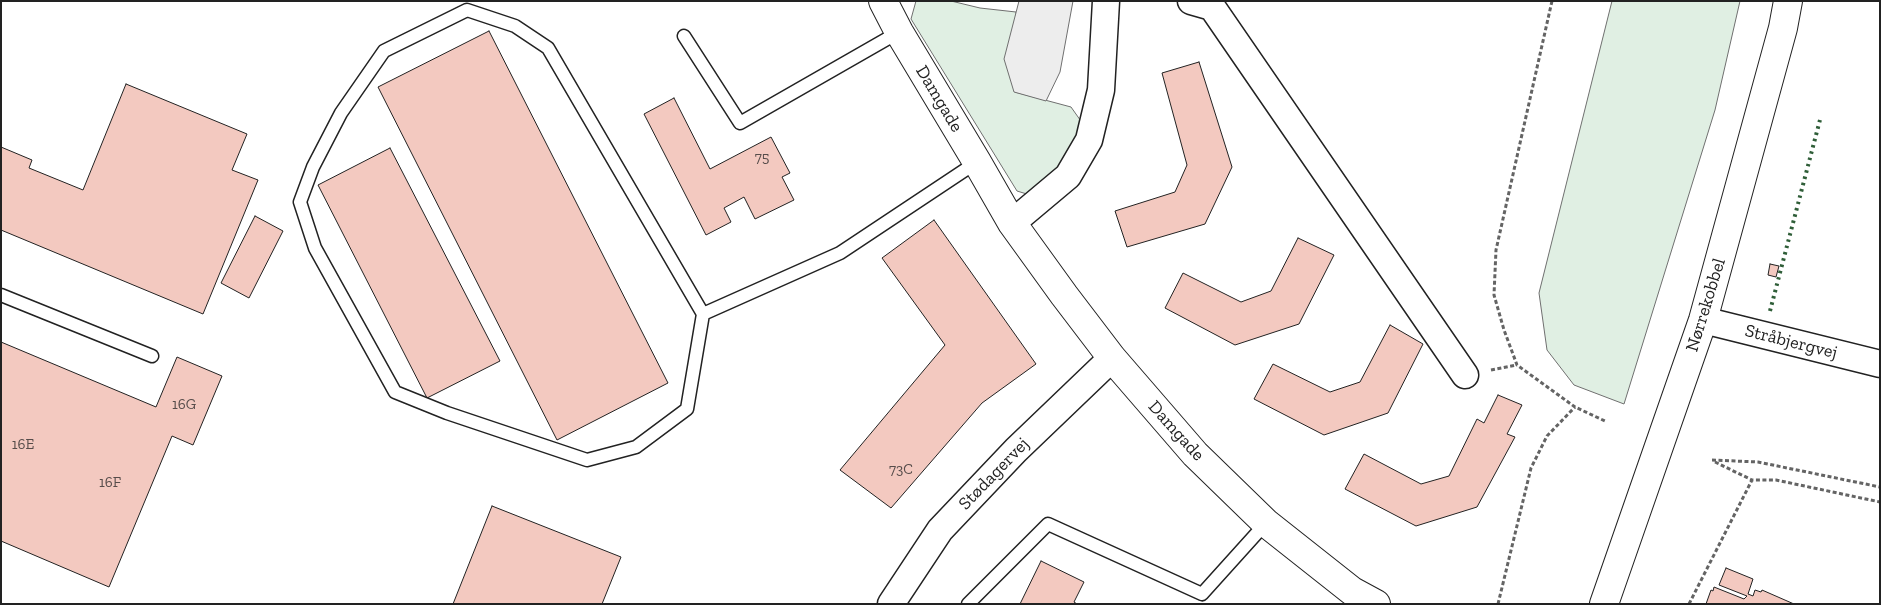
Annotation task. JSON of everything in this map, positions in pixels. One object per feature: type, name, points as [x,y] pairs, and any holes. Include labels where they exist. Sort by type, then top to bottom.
[{"type":"street","name":"Damgade","points":[[883,1],[899,32],[1012,223],[1112,358],[1195,454],[1266,523],[1349,597],[1376,604]]},
{"type":"street","points":[[1012,223],[1068,176],[1089,140],[1101,90],[1106,1]]},
{"type":"street","points":[[1191,1],[1212,7],[1465,375]]},
{"type":"street","name":"Nørrekobbel","points":[[1604,604],[1703,320],[1783,28],[1788,1]]},
{"type":"street","name":"Stråbjergvej","points":[[1703,320],[1880,364]]},
{"type":"street","name":"Stødagervej","points":[[891,604],[940,530],[1016,450],[1112,358]]},
{"type":"lane","points":[[467,10],[515,26],[548,48],[704,314],[687,409],[636,447],[586,460],[447,413],[395,392],[315,248],[300,202],[313,167],[341,113],[384,51],[467,10]]},
{"type":"lane","points":[[684,36],[740,123],[899,32]]},
{"type":"lane","points":[[704,314],[840,253],[977,162]]},
{"type":"lane","points":[[1,295],[152,356]]},
{"type":"lane","points":[[968,604],[1048,524],[1202,594],[1266,523]]},
{"type":"path","points":[[1552,1],[1496,250],[1494,295],[1517,365],[1575,407],[1607,422]]},
{"type":"path","points":[[1498,604],[1532,468],[1547,436],[1575,407]]},
{"type":"path","points":[[1880,487],[1758,462],[1712,460],[1752,480],[1776,480],[1880,502]]},
{"type":"path","points":[[1689,604],[1752,480]]},
{"type":"green space","points":[[916,1],[951,1],[980,8],[1016,12],[1015,92],[1071,107],[1083,124],[1059,171],[1030,195],[1017,191],[911,19]]},
{"type":"green space","points":[[1612,1],[1740,1],[1715,110],[1624,404],[1574,385],[1547,350],[1539,293]]},
{"type":"shaded area","points":[[1019,1],[1073,1],[1060,72],[1046,101],[1014,92],[1004,59]]},
{"type":"building","points":[[489,31],[668,383],[557,440],[378,87]]},
{"type":"building","points":[[1199,62],[1232,167],[1205,224],[1127,247],[1115,211],[1175,192],[1187,165],[1162,73]]},
{"type":"building","points":[[126,84],[247,134],[232,170],[258,180],[203,314],[1,230],[1,147],[32,160],[29,168],[83,190]]},
{"type":"building","points":[[674,98],[710,169],[771,137],[790,173],[782,177],[794,200],[755,219],[744,197],[724,208],[731,222],[706,235],[644,114]]},
{"type":"building","points":[[390,148],[500,361],[427,398],[318,185]]},
{"type":"building","points":[[255,216],[283,231],[249,298],[221,283]]},
{"type":"building","points":[[934,220],[1036,364],[982,403],[891,508],[840,470],[945,345],[882,258]]},
{"type":"building","points":[[1298,238],[1334,255],[1299,324],[1235,345],[1165,308],[1183,273],[1241,302],[1271,291]]},
{"type":"building","points":[[1770,264],[1779,266],[1776,277],[1768,275]]},
{"type":"building","points":[[1390,325],[1423,344],[1388,413],[1324,435],[1254,399],[1273,364],[1330,392],[1360,382]]},
{"type":"building","points":[[1,342],[156,407],[177,357],[222,376],[193,445],[172,436],[109,587],[1,541]]},
{"type":"building","points":[[1498,395],[1522,405],[1507,434],[1515,437],[1477,507],[1416,526],[1345,489],[1364,454],[1421,484],[1449,476],[1477,419],[1484,423]]},
{"type":"building","points":[[492,506],[621,557],[602,604],[453,604]]},
{"type":"building","points":[[1041,561],[1084,582],[1074,602],[1077,604],[1020,604]]},
{"type":"building","points":[[1726,568],[1753,579],[1748,594],[1753,596],[1755,590],[1761,592],[1762,590],[1794,604],[1706,604],[1714,587],[1744,599],[1747,596],[1719,585]]},
{"type":"hedge","points":[[1770,311],[1821,116]]}]
